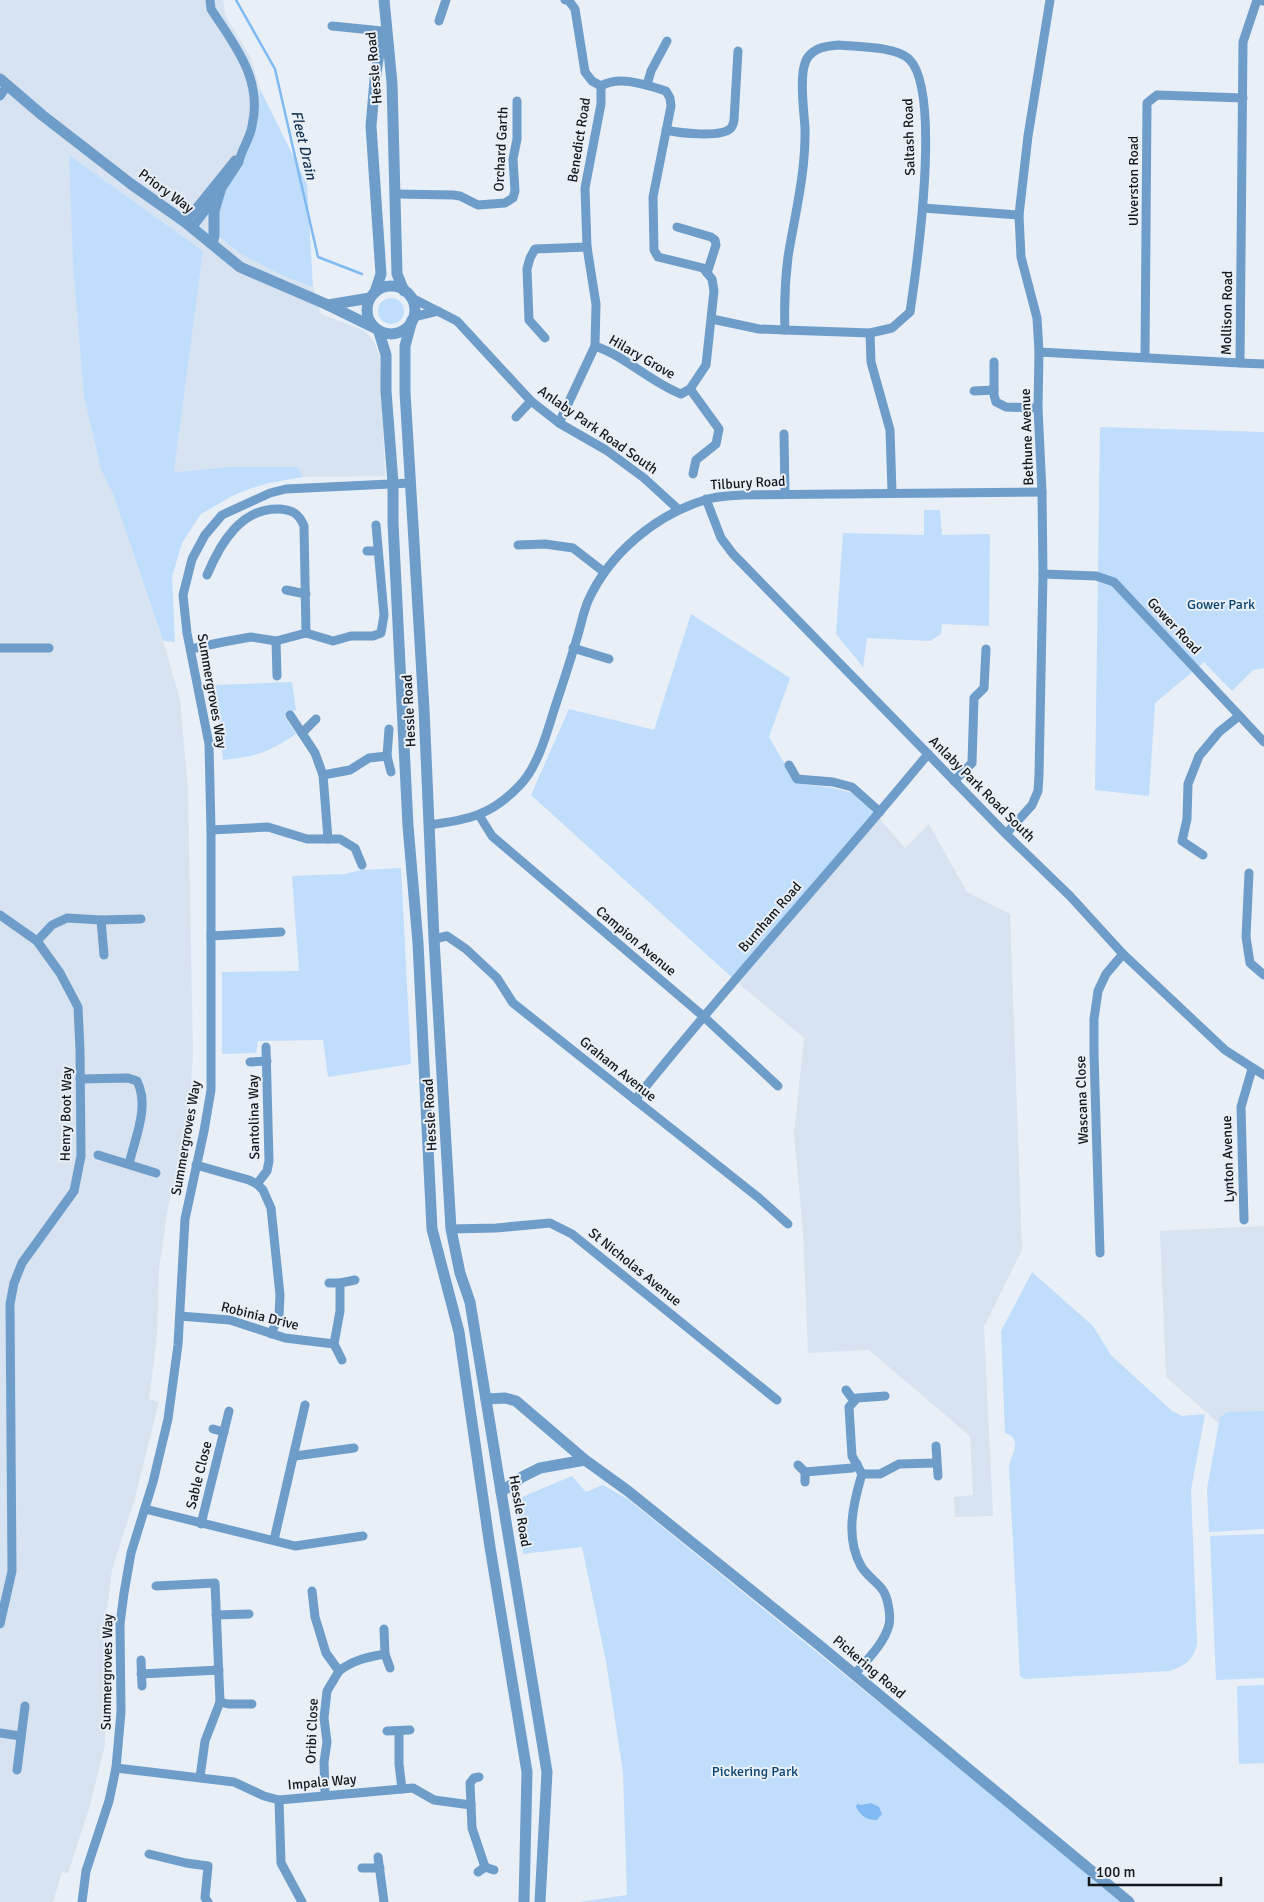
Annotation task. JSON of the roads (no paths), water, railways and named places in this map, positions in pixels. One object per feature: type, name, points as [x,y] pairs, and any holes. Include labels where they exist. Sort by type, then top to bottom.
[{"type":"street","points":[[188,225],[220,191],[237,165],[253,125],[255,96],[248,70],[211,10],[210,0]]},
{"type":"street","points":[[332,26],[384,27],[384,0]]},
{"type":"street","points":[[439,21],[446,0]]},
{"type":"street","points":[[565,0],[575,9],[585,72],[592,81],[601,86]]},
{"type":"street","name":"Bethune Avenue","points":[[1006,834],[1032,804],[1038,792],[1043,574],[1038,408],[1039,352],[1037,318],[1021,257],[1019,215],[1028,136],[1050,0]]},
{"type":"street","name":"Mollison Road","points":[[1039,352],[1240,363],[1243,42],[1257,0]]},
{"type":"street","name":"Hessle Road","points":[[384,27],[392,83],[397,274],[407,294]]},
{"type":"street","name":"Hessle Road","points":[[373,295],[381,274],[372,126],[375,80],[384,27]]},
{"type":"street","points":[[647,85],[651,71],[667,41]]},
{"type":"street","name":"Saltash Road","points":[[712,319],[759,329],[785,330],[870,333],[892,328],[910,312],[926,156],[925,117],[916,67],[908,58],[898,52],[839,45],[822,46],[808,57],[803,70],[805,135],[802,182],[788,259],[784,302],[785,330]]},
{"type":"street","points":[[666,130],[688,134],[726,131],[732,127],[738,51]]},
{"type":"street","name":"Benedict Road","points":[[559,423],[595,346],[596,304],[587,247],[585,188],[601,104],[601,86],[605,83],[621,80],[647,85],[666,91],[670,98],[671,106],[653,197],[654,250],[658,257],[704,268],[707,273]]},
{"type":"street","points":[[0,96],[4,82]]},
{"type":"street","name":"Priory Way","points":[[4,82],[131,184],[188,225],[240,267],[328,305],[376,329]]},
{"type":"street","name":"Ulverston Road","points":[[1145,358],[1147,103],[1157,95],[1243,95]]},
{"type":"street","name":"Orchard Garth","points":[[396,194],[453,195],[478,205],[505,203],[510,200],[514,191],[513,158],[517,139],[517,100]]},
{"type":"street","points":[[188,225],[230,165],[239,157]]},
{"type":"street","points":[[212,244],[214,236],[214,211],[220,191]]},
{"type":"street","points":[[922,208],[1019,215]]},
{"type":"street","points":[[677,227],[716,240],[707,273],[712,279],[714,291],[706,365],[690,389],[719,429],[716,444],[696,460],[693,474]]},
{"type":"street","points":[[545,338],[529,320],[527,269],[530,258],[535,250],[587,247]]},
{"type":"street","points":[[328,305],[373,295],[390,287],[407,294],[414,310],[413,318],[408,326],[395,334],[376,329],[367,313],[373,295]]},
{"type":"street","name":"Anlaby Park Road South","points":[[407,294],[457,321],[531,401],[559,423],[606,450],[644,478],[680,510]]},
{"type":"street","points":[[413,318],[438,311]]},
{"type":"street","name":"Hessle Road","points":[[413,318],[405,346],[405,392],[424,709],[434,939],[451,1229],[460,1273],[470,1302],[547,1772],[540,1902]]},
{"type":"street","name":"Hessle Road","points":[[376,329],[386,355],[386,391],[393,483],[393,524],[408,826],[418,943],[432,1229],[459,1332],[490,1547],[527,1772],[524,1902]]},
{"type":"street","points":[[870,333],[871,362],[890,430],[892,492]]},
{"type":"street","name":"Hilary Grove","points":[[595,346],[608,350],[624,359],[670,390],[681,394],[690,389]]},
{"type":"street","points":[[994,362],[996,402],[1006,407],[1038,408]]},
{"type":"street","points":[[1240,363],[1264,364]]},
{"type":"street","points":[[974,390],[994,390]]},
{"type":"street","points":[[516,417],[531,401]]},
{"type":"street","points":[[784,434],[786,494]]},
{"type":"street","name":"Summergroves Way","points":[[82,1902],[86,1871],[109,1802],[116,1768],[121,1712],[120,1624],[131,1554],[145,1509],[168,1419],[180,1316],[185,1219],[211,1090],[211,830],[209,744],[187,633],[183,596],[192,559],[205,535],[222,515],[270,493],[286,488],[411,483]]},
{"type":"street","name":"Tilbury Road","points":[[429,825],[458,822],[480,815],[499,804],[521,784],[531,771],[549,725],[588,600],[604,572],[638,536],[666,515],[706,499],[742,495],[1042,492]]},
{"type":"street","name":"Anlaby Park Road South","points":[[706,499],[721,538],[733,554],[749,568],[1006,834],[1070,896],[1123,954],[1225,1050],[1264,1076]]},
{"type":"street","points":[[207,575],[219,558],[229,534],[244,519],[277,509],[291,510],[300,518],[304,526],[306,633]]},
{"type":"street","points":[[191,649],[251,638],[276,640],[306,633],[333,641],[351,636],[373,636],[381,633],[384,615],[376,525]]},
{"type":"street","points":[[518,545],[545,544],[573,548],[604,572]]},
{"type":"street","points":[[367,551],[378,550]]},
{"type":"street","name":"Gower Road","points":[[1043,574],[1096,576],[1114,582],[1264,742]]},
{"type":"street","points":[[286,590],[306,594]]},
{"type":"street","points":[[276,640],[277,676]]},
{"type":"street","points":[[0,648],[49,648]]},
{"type":"street","points":[[573,648],[609,659]]},
{"type":"street","points":[[954,781],[972,763],[974,698],[984,688],[986,649]]},
{"type":"street","points":[[290,715],[315,753],[323,775],[328,839]]},
{"type":"street","points":[[1203,855],[1182,841],[1187,819],[1188,784],[1199,756],[1220,732],[1238,716]]},
{"type":"street","points":[[302,733],[316,720]]},
{"type":"street","points":[[389,729],[387,756],[391,772]]},
{"type":"street","name":"Burnham Road","points":[[635,1100],[703,1016],[928,754]]},
{"type":"street","points":[[323,775],[350,770],[369,758],[387,756]]},
{"type":"street","points":[[789,765],[797,778],[833,782],[852,787],[880,812]]},
{"type":"street","name":"Campion Avenue","points":[[480,815],[492,836],[703,1016],[778,1086]]},
{"type":"street","points":[[211,830],[268,827],[307,839],[340,839],[355,848],[362,865]]},
{"type":"street","points":[[1249,873],[1247,946],[1250,963],[1264,975]]},
{"type":"street","name":"Henry Boot Way","points":[[0,915],[37,941],[60,974],[78,1007],[82,1156],[74,1191],[22,1263],[14,1283],[10,1304],[12,1563],[0,1624]]},
{"type":"street","points":[[37,941],[52,926],[67,918],[101,920],[141,919]]},
{"type":"street","points":[[101,920],[104,954]]},
{"type":"street","points":[[211,936],[281,932]]},
{"type":"street","name":"Graham Avenue","points":[[434,939],[447,936],[466,949],[497,978],[513,1003],[759,1198],[788,1224]]},
{"type":"street","name":"Wascana Close","points":[[1100,1253],[1094,1019],[1098,991],[1106,974],[1123,954]]},
{"type":"street","name":"Santolina Way","points":[[196,1165],[257,1184],[267,1171],[269,1161],[266,1047]]},
{"type":"street","points":[[250,1062],[267,1061]]},
{"type":"street","name":"Lynton Avenue","points":[[1244,1220],[1240,1107],[1252,1069]]},
{"type":"street","points":[[80,1079],[128,1078],[137,1081],[142,1090],[142,1114],[129,1164]]},
{"type":"street","points":[[98,1155],[156,1173]]},
{"type":"street","points":[[257,1184],[263,1190],[271,1208],[280,1295],[278,1316],[271,1334]]},
{"type":"street","name":"St Nicholas Avenue","points":[[451,1229],[496,1228],[550,1223],[572,1234],[777,1400]]},
{"type":"street","points":[[329,1283],[356,1280]]},
{"type":"street","points":[[340,1283],[340,1311],[334,1344],[342,1360]]},
{"type":"street","name":"Robinia Drive","points":[[180,1316],[230,1320],[285,1338],[334,1344]]},
{"type":"street","points":[[846,1390],[854,1401]]},
{"type":"street","points":[[854,1675],[882,1639],[889,1625],[890,1610],[883,1590],[861,1567],[851,1539],[852,1510],[862,1474],[852,1456],[849,1407],[858,1398],[885,1396]]},
{"type":"street","name":"Pickering Road","points":[[486,1399],[505,1398],[516,1401],[585,1460],[642,1502],[976,1773],[1129,1902]]},
{"type":"street","points":[[274,1540],[295,1456],[305,1405]]},
{"type":"street","name":"Sable Close","points":[[201,1524],[229,1410]]},
{"type":"street","name":"Sable Close","points":[[213,1429],[224,1432]]},
{"type":"street","points":[[936,1446],[938,1476]]},
{"type":"street","points":[[295,1456],[354,1448]]},
{"type":"street","points":[[501,1492],[522,1477],[540,1468],[585,1460]]},
{"type":"street","points":[[862,1474],[880,1474],[899,1464],[936,1463]]},
{"type":"street","points":[[798,1465],[805,1477],[852,1468],[857,1464]]},
{"type":"street","name":"Sable Close","points":[[145,1509],[295,1546],[363,1536]]},
{"type":"street","points":[[156,1586],[215,1583],[220,1702],[205,1741],[200,1777]]},
{"type":"street","points":[[312,1591],[315,1617],[326,1653],[339,1671],[348,1664],[364,1658],[385,1654]]},
{"type":"street","points":[[216,1615],[249,1614]]},
{"type":"street","points":[[384,1630],[385,1654],[390,1668]]},
{"type":"street","points":[[141,1660],[142,1686]]},
{"type":"street","points":[[141,1674],[219,1670]]},
{"type":"street","name":"Oribi Close","points":[[325,1795],[324,1762],[327,1742],[324,1718],[327,1691],[339,1671]]},
{"type":"street","points":[[220,1702],[252,1704]]},
{"type":"street","points":[[17,1770],[25,1706]]},
{"type":"street","points":[[387,1730],[410,1730]]},
{"type":"street","points":[[400,1731],[399,1764],[402,1789]]},
{"type":"street","points":[[0,1733],[20,1736]]},
{"type":"street","name":"Impala Way","points":[[116,1768],[234,1782],[264,1796],[279,1800],[413,1788],[434,1800],[471,1805]]},
{"type":"street","points":[[479,1777],[474,1778],[470,1782],[472,1828],[486,1870]]},
{"type":"street","points":[[279,1800],[281,1863],[302,1902]]},
{"type":"street","points":[[149,1854],[208,1866],[205,1898],[208,1902]]},
{"type":"street","points":[[378,1857],[384,1902]]},
{"type":"street","points":[[362,1868],[380,1868]]},
{"type":"street","points":[[525,1880],[541,1880]]},
{"type":"water","points":[[871,1803],[879,1807],[882,1814],[877,1820],[864,1817],[856,1807],[857,1804]]},
{"type":"waterway","name":"Fleet Drain","points":[[236,0],[275,69],[318,257],[362,274]]},
{"type":"park label","name":"Gower Park","points":[[1221,604]]},
{"type":"park label","name":"Pickering Park","points":[[755,1771]]}]
